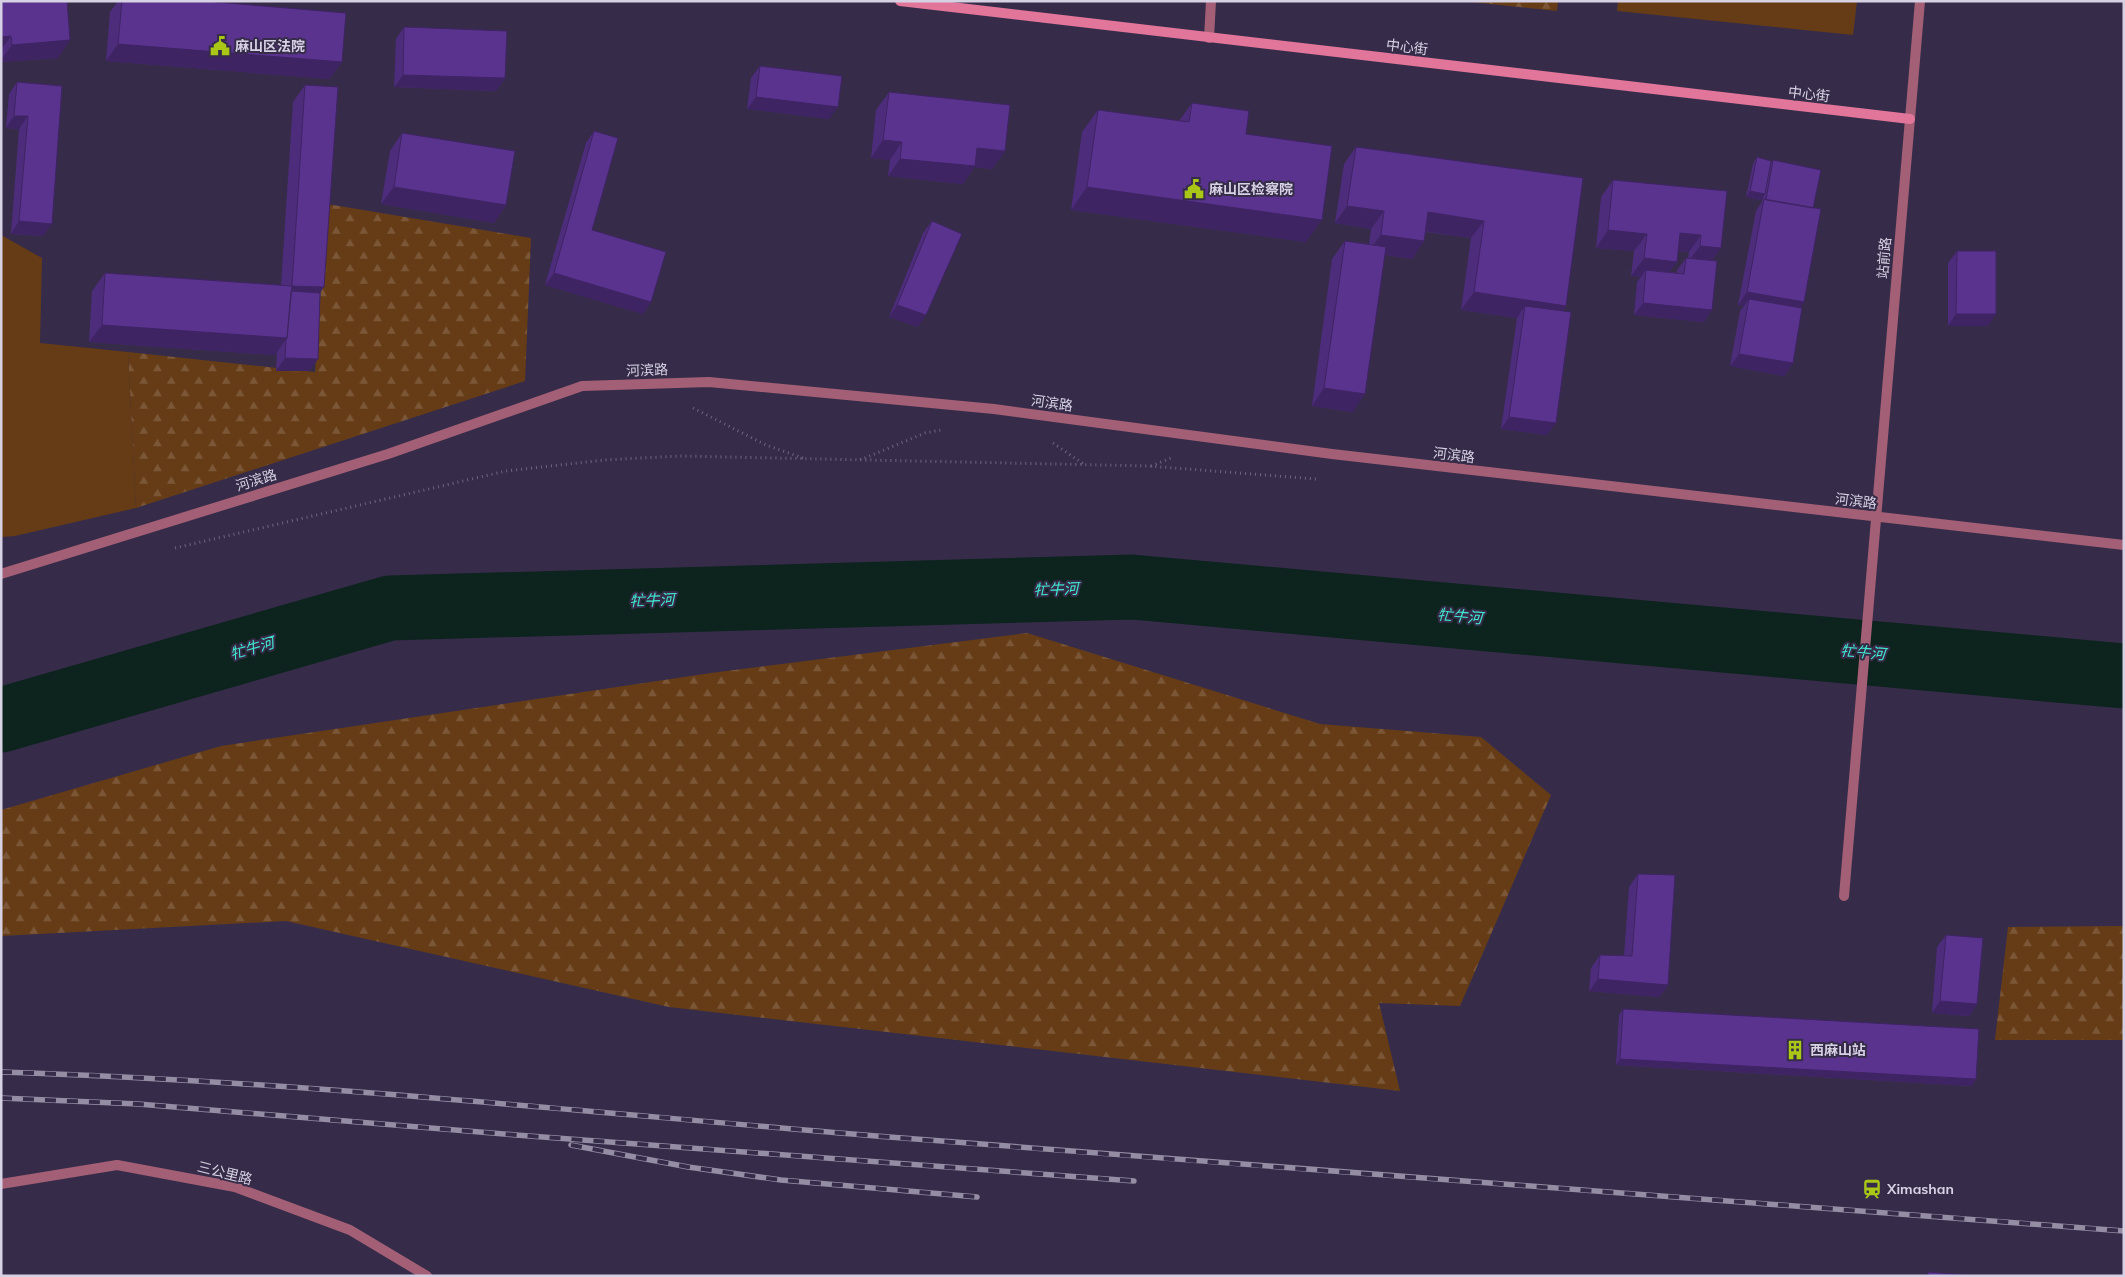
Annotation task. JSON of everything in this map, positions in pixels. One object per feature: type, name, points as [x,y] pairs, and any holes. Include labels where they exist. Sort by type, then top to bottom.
[{"type":"main road","name":"中心街","points":[[900,1],[1910,119]]},
{"type":"street","points":[[1209,38],[1211,1]]},
{"type":"street","name":"站前路","points":[[1844,896],[1920,1]]},
{"type":"street","name":"河滨路","points":[[1,574],[388,454],[582,386],[709,382],[994,410],[1342,456],[2124,545]]},
{"type":"street","name":"三公里路","points":[[1,1184],[118,1165],[235,1187],[350,1230],[427,1276]]},
{"type":"path","points":[[691,407],[766,445],[806,459]]},
{"type":"path","points":[[858,460],[925,433],[944,429]]},
{"type":"path","points":[[170,549],[506,471],[604,460],[680,456],[1149,466],[1318,479]]},
{"type":"green space","points":[[1462,1],[1558,1],[1557,11]]},
{"type":"green space","points":[[1618,1],[1857,1],[1853,35],[1617,11]]},
{"type":"green space","points":[[327,204],[531,238],[525,381],[136,508],[128,352],[315,372]]},
{"type":"green space","points":[[1,235],[42,258],[40,343],[128,352],[136,508],[15,536],[1,537]]},
{"type":"green space","points":[[1027,633],[1320,724],[1481,737],[1551,795],[1460,1006],[1379,1003],[1400,1091],[669,1007],[286,921],[1,936],[1,810],[221,746],[711,673]]},
{"type":"green space","points":[[2124,926],[2124,1040],[1995,1040],[2008,927]]},
{"type":"building","points":[[1,1],[67,1],[70,40],[12,45],[11,36],[1,37]]},
{"type":"building","name":"麻山区法院","points":[[122,1],[204,1],[346,13],[342,62],[118,44]]},
{"type":"building","points":[[404,27],[507,31],[505,78],[403,75]]},
{"type":"building","points":[[760,66],[842,76],[838,107],[756,97]]},
{"type":"building","points":[[17,82],[62,86],[52,224],[19,221],[28,116],[14,116]]},
{"type":"building","points":[[305,85],[338,87],[324,287],[292,286]]},
{"type":"building","points":[[889,92],[1010,105],[1005,151],[977,148],[975,166],[900,159],[902,142],[883,140]]},
{"type":"building","name":"麻山区检察院","points":[[1192,103],[1249,111],[1246,134],[1332,146],[1322,220],[1087,187],[1098,110],[1189,122]]},
{"type":"building","points":[[594,131],[618,138],[592,230],[666,252],[651,302],[554,273]]},
{"type":"building","points":[[402,133],[515,151],[506,205],[394,187]]},
{"type":"building","points":[[1356,147],[1583,178],[1566,306],[1474,292],[1484,221],[1428,212],[1424,241],[1381,235],[1384,211],[1347,206]]},
{"type":"building","points":[[1757,157],[1771,161],[1765,194],[1750,191]]},
{"type":"building","points":[[1773,160],[1821,170],[1813,208],[1766,200]]},
{"type":"building","points":[[1613,180],[1727,191],[1721,248],[1700,246],[1701,235],[1680,233],[1677,262],[1644,258],[1647,234],[1608,230]]},
{"type":"building","points":[[1764,199],[1821,209],[1804,302],[1747,292]]},
{"type":"building","points":[[932,221],[962,234],[926,315],[897,305]]},
{"type":"building","points":[[1345,241],[1386,247],[1365,394],[1324,388]]},
{"type":"building","points":[[1957,251],[1996,251],[1996,314],[1956,314]]},
{"type":"building","points":[[1686,258],[1717,261],[1712,310],[1643,303],[1646,270],[1684,274]]},
{"type":"building","points":[[105,273],[292,286],[287,338],[102,325]]},
{"type":"building","points":[[291,291],[320,293],[318,359],[285,358]]},
{"type":"building","points":[[1749,299],[1802,308],[1793,363],[1739,354]]},
{"type":"building","points":[[1525,306],[1571,312],[1556,423],[1509,417]]},
{"type":"building","points":[[1638,874],[1675,875],[1668,985],[1598,979],[1600,955],[1632,956]]},
{"type":"building","points":[[1946,935],[1983,938],[1977,1004],[1940,1001]]},
{"type":"building","name":"西麻山站","points":[[1623,1009],[1979,1029],[1976,1079],[1620,1059]]},
{"type":"building","points":[[1928,1272],[1978,1276],[1928,1276]]},
{"type":"waterway","name":"牤牛河","points":[[1,720],[390,608],[1132,587],[2124,676]]},
{"type":"railway","points":[[1,1072],[111,1076],[330,1090],[876,1136],[2124,1231]]},
{"type":"railway","points":[[1,1098],[138,1104],[516,1135],[1134,1181]]},
{"type":"railway","points":[[571,1145],[688,1167],[781,1180],[977,1197]]},
{"type":"place","name":"麻山区法院","points":[[220,46]]},
{"type":"place","name":"麻山区检察院","points":[[1194,189]]},
{"type":"place","name":"西麻山站","points":[[1795,1050]]},
{"type":"place","name":"Ximashan","points":[[1872,1189]]}]
